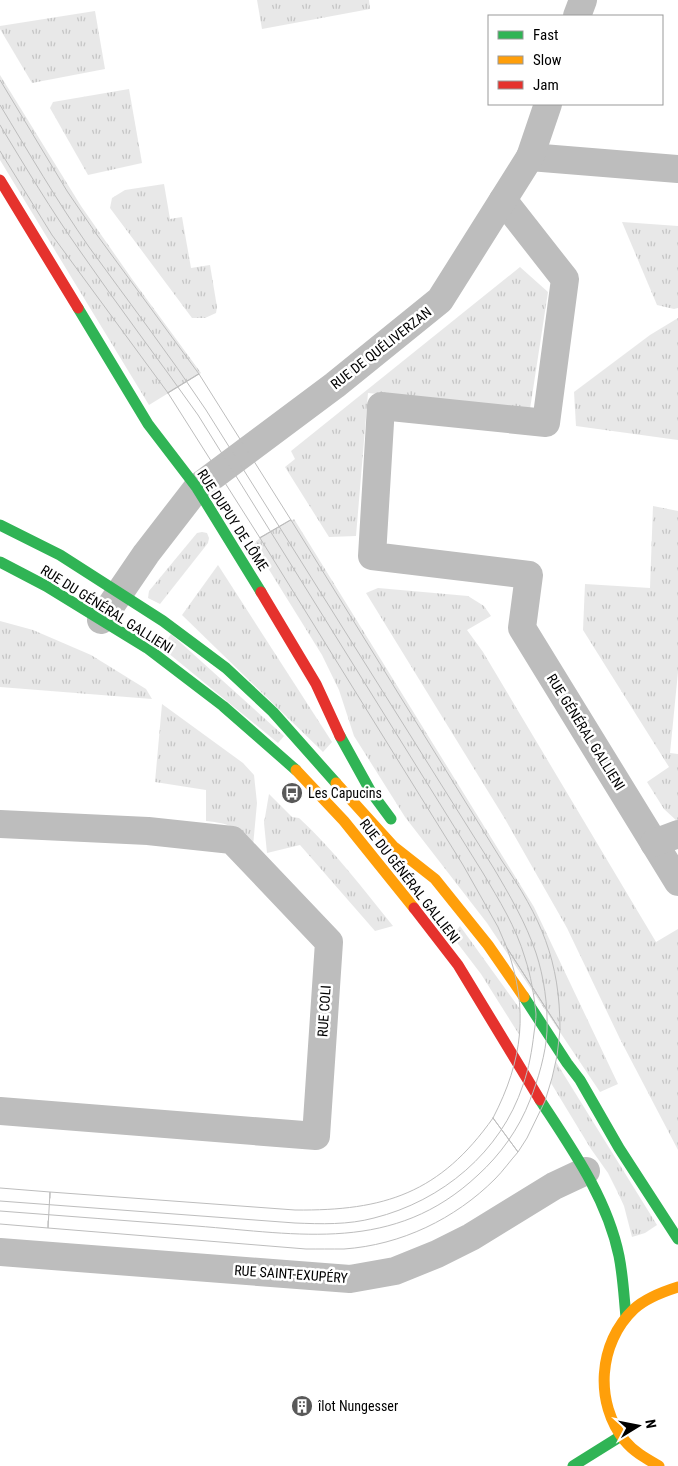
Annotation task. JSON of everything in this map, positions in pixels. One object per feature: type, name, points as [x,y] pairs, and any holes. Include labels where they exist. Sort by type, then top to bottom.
[{"type":"main road","name":"RUE DUPUY DE LÔME","points":[[0,180],[148,424],[197,488],[231,542],[316,684],[342,740],[371,792],[400,832]]},
{"type":"main road","name":"RUE DU GÉNÉRAL GALLIENI","points":[[0,524],[60,555],[119,592],[163,621],[226,668],[273,712],[393,846],[435,879],[511,977],[580,1080],[620,1148],[678,1239]]},
{"type":"main road","name":"RUE DU GÉNÉRAL GALLIENI","points":[[0,562],[46,586],[147,648],[223,706],[298,772],[344,821],[458,965],[586,1171],[608,1216],[619,1256],[626,1317]]},
{"type":"main road","points":[[412,848],[435,879]]},
{"type":"main road","points":[[660,1466],[639,1455],[621,1436],[607,1407],[603,1375],[609,1344],[626,1317],[644,1300],[666,1289],[678,1287]]},
{"type":"main road","points":[[573,1466],[621,1436]]},
{"type":"street","points":[[577,15],[583,0]]},
{"type":"street","name":"RUE DE QUÉLIVERZAN","points":[[101,620],[119,592],[197,488],[334,385],[440,300],[530,156],[548,105]]},
{"type":"street","points":[[530,156],[678,169]]},
{"type":"street","name":"RUE GÉNÉRAL GALLIENI","points":[[503,200],[565,279],[546,423],[381,406],[372,556],[529,575],[522,628],[666,838],[678,882]]},
{"type":"street","name":"RUE COLI","points":[[0,824],[148,831],[232,840],[329,942],[316,1136],[0,1111]]},
{"type":"street","name":"RUE SAINT-EXUPÉRY","points":[[0,1252],[350,1279],[395,1271],[438,1254],[471,1237],[554,1186],[586,1171]]},
{"type":"green space","points":[[257,0],[369,0],[370,9],[262,29]]},
{"type":"green space","points":[[95,11],[105,69],[32,83],[0,29],[0,26]]},
{"type":"green space","points":[[0,75],[81,206],[201,373],[149,405],[0,160]]},
{"type":"green space","points":[[129,89],[142,163],[88,175],[50,108],[53,102]]},
{"type":"green space","points":[[164,184],[170,219],[182,217],[191,268],[210,265],[217,307],[216,313],[205,318],[192,318],[110,208],[112,198],[125,190]]},
{"type":"green space","points":[[622,222],[678,226],[678,308],[674,309],[657,305]]},
{"type":"green space","points":[[520,267],[548,292],[530,409],[368,393],[356,536],[329,537],[285,467],[295,459],[291,451]]},
{"type":"green space","points":[[678,318],[678,440],[576,426],[574,392],[650,335]]},
{"type":"green space","points":[[653,506],[678,511],[678,672],[670,753],[678,754],[678,822],[664,809],[647,782],[669,767],[583,630],[585,584],[650,588]]},
{"type":"green space","points":[[294,519],[534,907],[618,1084],[600,1092],[487,923],[405,817],[354,736],[339,690],[322,655],[253,544]]},
{"type":"green space","points":[[197,533],[207,533],[208,543],[160,604],[148,598],[149,591]]},
{"type":"green space","points":[[218,565],[332,742],[323,752],[182,615]]},
{"type":"green space","points":[[378,588],[468,596],[484,606],[491,616],[467,630],[483,652],[656,942],[678,929],[678,1150],[620,1039],[567,928],[505,819],[366,593]]},
{"type":"green space","points":[[0,621],[33,630],[91,655],[146,689],[152,699],[0,687]]},
{"type":"green space","points":[[171,634],[284,736],[278,743],[162,648]]},
{"type":"green space","points":[[162,704],[243,763],[254,775],[257,803],[253,846],[233,827],[222,823],[206,821],[206,790],[155,782]]},
{"type":"green space","points":[[269,794],[292,817],[299,818],[324,843],[393,926],[375,931],[300,845],[267,853],[264,823]]},
{"type":"green space","points":[[460,926],[520,1009],[520,1036],[481,974],[452,936]]},
{"type":"green space","points":[[556,1062],[657,1225],[645,1233],[632,1237],[624,1206],[608,1173],[591,1149],[551,1083]]},
{"type":"tram line","points":[[0,80],[67,191],[199,374],[168,393],[52,235],[0,151]]},
{"type":"tram line","points":[[0,105],[77,230],[206,410],[493,867],[511,898],[536,953],[543,982],[547,1021],[545,1048],[536,1084],[526,1111],[508,1141],[478,1175],[446,1200],[413,1217],[379,1228],[344,1233],[309,1234],[272,1233],[0,1211]]},
{"type":"tram line","points":[[0,125],[69,236],[198,415],[483,873],[517,935],[531,979],[536,1014],[529,1066],[513,1109],[500,1132],[466,1170],[445,1186],[399,1210],[354,1222],[315,1224],[0,1201]]},
{"type":"tram line","points":[[199,374],[291,520],[260,538],[168,393],[199,374]]},
{"type":"tram line","points":[[291,520],[528,902],[546,941],[552,961],[559,1005],[560,1030],[507,948],[498,927],[463,865],[260,538],[291,520]]},
{"type":"tram line","points":[[507,948],[560,1030],[557,1056],[545,1101],[518,1152],[493,1118],[511,1076],[520,1034],[518,992],[507,948]]},
{"type":"tram line","points":[[493,1118],[518,1152],[501,1173],[463,1206],[445,1218],[426,1228],[386,1242],[344,1249],[306,1249],[48,1228],[50,1192],[295,1210],[356,1207],[383,1201],[408,1192],[431,1180],[452,1164],[473,1144],[493,1118]]},
{"type":"tram line","points":[[0,1188],[50,1192],[50,1198]]},
{"type":"tram line","points":[[0,1224],[48,1228],[48,1221]]},
{"type":"traffic: fast","points":[[78,308],[148,424],[197,488],[261,592]]},
{"type":"traffic: fast","points":[[0,525],[60,555],[163,621],[226,668],[273,712],[336,783]]},
{"type":"traffic: fast","points":[[0,562],[46,586],[147,648],[223,706],[296,770]]},
{"type":"traffic: fast","points":[[340,736],[371,792],[391,819]]},
{"type":"traffic: fast","points":[[524,997],[580,1080],[619,1148],[678,1239]]},
{"type":"traffic: fast","points":[[540,1100],[587,1175],[606,1214],[619,1256],[626,1317]]},
{"type":"traffic: fast","points":[[573,1466],[621,1436]]},
{"type":"traffic: slow","points":[[296,770],[344,821],[414,908]]},
{"type":"traffic: slow","points":[[336,783],[393,846],[435,879],[488,945],[524,997]]},
{"type":"traffic: slow","points":[[659,1466],[632,1449],[615,1426],[608,1409],[604,1374],[607,1356],[613,1339],[622,1323],[634,1309],[644,1302],[660,1293],[678,1287]]},
{"type":"traffic: jam","points":[[0,180],[78,308]]},
{"type":"traffic: jam","points":[[261,592],[316,684],[340,736]]},
{"type":"traffic: jam","points":[[414,908],[458,965],[540,1100]]},
{"type":"place","name":"Les Capucins","points":[[292,793]]},
{"type":"place","name":"îlot Nungesser","points":[[302,1406]]}]
